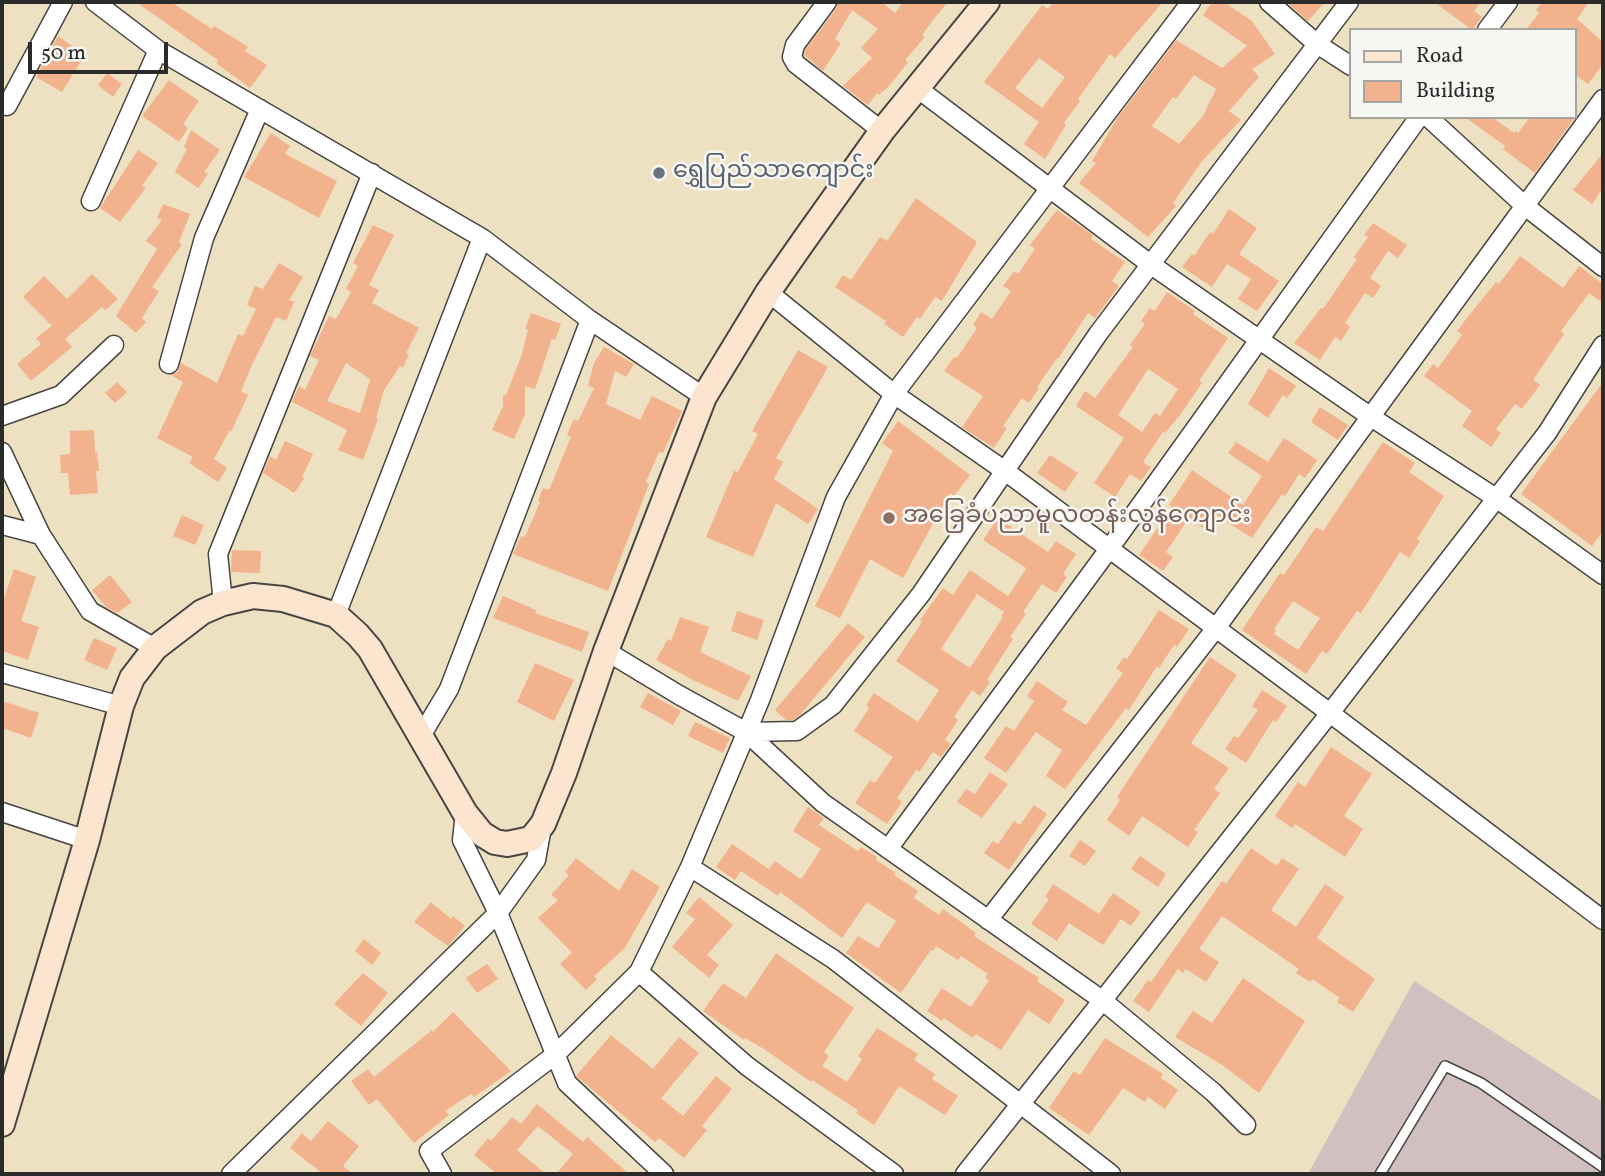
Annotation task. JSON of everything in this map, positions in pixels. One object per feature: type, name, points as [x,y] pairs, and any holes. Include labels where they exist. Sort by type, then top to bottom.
[{"type":"street","points":[[7,106],[63,2]]},
{"type":"street","points":[[95,2],[158,50],[482,238],[590,320],[704,397]]},
{"type":"street","points":[[827,2],[795,45],[792,57],[796,64],[882,131]]},
{"type":"street","points":[[231,1174],[498,913],[536,860],[543,824],[704,397],[768,292],[882,131],[987,2]]},
{"type":"street","points":[[442,1174],[429,1151],[556,1054],[639,972],[690,867],[747,732],[836,496],[894,394],[1191,2]]},
{"type":"street","points":[[1269,2],[1317,44],[1350,65]]},
{"type":"street","points":[[747,732],[797,731],[833,705],[921,594],[1098,334],[1349,2]]},
{"type":"street","points":[[1488,28],[1508,2]]},
{"type":"street","points":[[91,201],[158,50]]},
{"type":"street","points":[[917,88],[1150,264],[1371,417],[1496,498],[1603,575]]},
{"type":"street","points":[[988,920],[1216,628],[1603,99]]},
{"type":"street","points":[[169,364],[204,238],[260,109]]},
{"type":"street","points":[[888,849],[1109,549],[1418,119]]},
{"type":"street","points":[[1430,119],[1525,206],[1603,267]]},
{"type":"street","points":[[223,603],[218,554],[372,173]]},
{"type":"street","points":[[336,615],[482,238]]},
{"type":"street","points":[[768,292],[894,394],[1005,471],[1603,920]]},
{"type":"street","points":[[421,736],[449,689],[590,320]]},
{"type":"street","points":[[2,416],[61,396],[114,345]]},
{"type":"street","points":[[965,1174],[1330,713],[1496,498],[1546,433],[1603,345]]},
{"type":"street","points":[[2,452],[41,535],[90,611],[155,648]]},
{"type":"street","points":[[2,525],[41,535]]},
{"type":"street","points":[[2,1124],[87,839],[121,706],[132,678],[155,648],[202,612],[223,603],[253,596],[283,599],[336,615],[370,649],[465,813],[482,834],[495,842],[507,844],[531,839],[543,824]]},
{"type":"street","points":[[606,651],[747,732],[823,803],[1102,1000],[1213,1092],[1246,1125]]},
{"type":"street","points":[[2,673],[121,706]]},
{"type":"street","points":[[2,812],[87,839]]},
{"type":"street","points":[[465,813],[462,839],[498,913],[567,1083],[664,1174]]},
{"type":"street","points":[[690,867],[833,959],[1111,1174]]},
{"type":"street","points":[[639,972],[747,1066],[894,1174]]},
{"type":"lane","points":[[1380,1174],[1445,1066],[1481,1083],[1603,1167]]},
{"type":"shaded area","points":[[1414,981],[1603,1102],[1603,1174],[1308,1174]]},
{"type":"building","points":[[136,2],[171,2],[212,29],[214,26],[248,47],[245,51],[267,65],[250,88],[216,63],[218,60]]},
{"type":"building","points":[[838,2],[882,2],[895,13],[903,2],[948,2],[922,35],[925,37],[905,60],[908,62],[890,85],[879,95],[877,93],[868,105],[843,86],[872,58],[861,48],[878,29],[852,10],[835,39],[841,43],[823,71],[804,55]]},
{"type":"building","points":[[1053,2],[1163,2],[1115,58],[1110,54],[1078,99],[1080,101],[1064,123],[1066,125],[1045,159],[1024,144],[1039,122],[984,82],[1042,5],[1048,9]],"holes":[[[1039,58],[1065,77],[1042,108],[1015,88]]]},
{"type":"building","points":[[1212,2],[1224,2],[1252,21],[1275,54],[1252,69],[1259,77],[1229,111],[1241,120],[1202,161],[1173,203],[1176,206],[1148,237],[1079,183],[1096,163],[1092,161],[1116,120],[1176,40],[1222,68],[1247,46],[1203,15]],"holes":[[[1194,75],[1216,89],[1203,116],[1179,144],[1152,126],[1173,97],[1176,99]]]},
{"type":"building","points":[[1286,2],[1325,2],[1308,21]]},
{"type":"building","points":[[1434,2],[1481,2],[1474,11],[1482,17],[1474,28],[1469,28]]},
{"type":"building","points":[[1542,2],[1589,2],[1577,19],[1603,42],[1603,64],[1588,84],[1577,76],[1577,28],[1528,28],[1539,13],[1536,10]]},
{"type":"building","points":[[58,36],[85,55],[62,92],[36,77]]},
{"type":"building","points":[[107,73],[122,84],[113,97],[98,85]]},
{"type":"building","points":[[169,80],[199,101],[183,124],[188,128],[179,142],[142,116]]},
{"type":"building","points":[[1468,119],[1495,119],[1518,133],[1528,119],[1574,119],[1535,173],[1503,149],[1505,146]]},
{"type":"building","points":[[191,130],[220,150],[204,172],[208,174],[198,188],[175,172],[187,149],[184,147]]},
{"type":"building","points":[[271,133],[290,146],[285,154],[337,181],[319,218],[244,177]]},
{"type":"building","points":[[138,150],[158,163],[142,186],[146,188],[120,222],[100,208]]},
{"type":"building","points":[[1603,153],[1603,188],[1592,204],[1573,190]]},
{"type":"building","points":[[916,198],[977,242],[942,301],[935,297],[903,337],[884,324],[886,321],[835,287],[843,275],[851,280],[880,237],[887,241]]},
{"type":"building","points":[[163,204],[190,214],[179,242],[182,244],[152,287],[159,291],[142,318],[146,322],[136,333],[116,316],[157,249],[146,241],[162,220],[157,218]]},
{"type":"building","points":[[1229,209],[1257,228],[1239,254],[1279,281],[1257,311],[1238,299],[1251,279],[1227,264],[1212,287],[1182,267],[1192,254],[1194,256],[1210,232],[1213,234]]},
{"type":"building","points":[[1057,210],[1093,235],[1091,239],[1125,262],[1112,281],[1119,286],[1095,318],[1088,313],[1029,403],[1022,398],[1003,426],[1007,428],[994,448],[962,427],[983,396],[944,371],[954,357],[957,358],[977,328],[973,325],[981,312],[992,319],[1011,291],[1003,286],[1014,271],[1018,274],[1035,249],[1030,245]]},
{"type":"building","points":[[1373,223],[1407,245],[1398,258],[1388,251],[1370,278],[1381,286],[1373,298],[1365,293],[1345,323],[1350,327],[1341,341],[1335,337],[1320,360],[1294,343],[1321,308],[1323,309],[1357,259],[1354,257],[1368,237],[1364,235]]},
{"type":"building","points":[[373,225],[394,235],[369,285],[379,290],[372,303],[419,328],[406,353],[409,354],[403,368],[400,366],[384,390],[376,418],[378,419],[363,460],[338,450],[347,430],[292,402],[299,386],[305,390],[319,360],[310,356],[329,316],[336,319],[351,292],[346,289],[358,266],[353,263]],"holes":[[[346,363],[370,379],[360,413],[327,401]]]},
{"type":"building","points":[[1520,256],[1563,288],[1579,266],[1603,284],[1603,303],[1589,293],[1561,331],[1564,334],[1533,380],[1540,385],[1522,409],[1515,404],[1496,429],[1501,433],[1491,447],[1462,426],[1472,411],[1424,376],[1433,364],[1438,368],[1462,335],[1457,331]]},
{"type":"building","points":[[279,263],[303,277],[289,300],[294,302],[286,321],[276,317],[241,391],[248,395],[231,432],[229,431],[214,459],[227,468],[218,482],[189,463],[193,457],[157,438],[183,382],[171,375],[177,372],[181,363],[217,383],[238,334],[243,336],[256,309],[247,305],[255,286],[263,289]]},
{"type":"building","points":[[92,274],[118,299],[106,310],[102,307],[65,339],[72,347],[31,381],[17,364],[41,344],[36,338],[52,326],[23,297],[44,276],[67,299]]},
{"type":"building","points":[[1167,292],[1228,338],[1199,381],[1202,383],[1143,462],[1151,467],[1141,481],[1130,474],[1115,497],[1094,483],[1124,438],[1076,406],[1085,391],[1095,398],[1133,347],[1130,345],[1145,324],[1141,321],[1150,308],[1155,311]],"holes":[[[1148,369],[1178,389],[1160,416],[1155,413],[1142,432],[1118,415]]]},
{"type":"building","points":[[531,313],[561,324],[555,340],[552,339],[535,389],[525,386],[525,414],[514,439],[492,430],[503,406],[503,395],[506,395],[522,354],[528,330],[525,329]]},
{"type":"building","points":[[604,347],[634,364],[626,377],[615,371],[606,404],[640,420],[652,396],[682,411],[646,482],[649,484],[608,591],[513,554],[521,536],[525,537],[543,488],[549,490],[571,437],[567,435],[574,419],[578,421],[594,388],[588,386],[594,363]]},
{"type":"building","points":[[798,350],[828,367],[776,458],[783,462],[774,479],[818,509],[808,524],[776,503],[753,557],[706,537],[734,471],[738,472],[758,434],[752,431]]},
{"type":"building","points":[[1269,368],[1296,386],[1287,398],[1283,395],[1268,418],[1248,404]]},
{"type":"building","points":[[117,382],[127,392],[115,403],[105,393]]},
{"type":"building","points":[[1603,382],[1603,531],[1592,546],[1521,494]]},
{"type":"building","points":[[1320,407],[1348,425],[1338,440],[1311,422]]},
{"type":"building","points":[[898,421],[970,475],[954,496],[950,493],[903,578],[870,559],[840,618],[815,606],[893,451],[882,443]]},
{"type":"building","points":[[94,430],[99,471],[96,471],[98,493],[70,495],[68,473],[61,473],[60,455],[70,454],[70,431]]},
{"type":"building","points":[[1284,438],[1317,460],[1305,478],[1299,474],[1285,496],[1282,494],[1252,538],[1216,515],[1206,530],[1189,518],[1166,552],[1173,557],[1163,571],[1139,555],[1172,507],[1169,505],[1192,470],[1243,505],[1262,476],[1228,453],[1236,442],[1268,462]]},
{"type":"building","points":[[285,441],[313,454],[302,477],[304,479],[294,493],[263,473],[270,456],[276,460]]},
{"type":"building","points":[[1383,442],[1415,463],[1409,472],[1444,496],[1417,539],[1420,541],[1409,558],[1400,552],[1361,613],[1357,611],[1327,654],[1322,651],[1306,674],[1242,630],[1280,573],[1284,575],[1316,527],[1323,531]],"holes":[[[1293,601],[1320,618],[1298,650],[1274,634],[1274,629]]]},
{"type":"building","points":[[1050,455],[1078,473],[1065,492],[1037,473]]},
{"type":"building","points":[[182,515],[204,525],[195,545],[173,536]]},
{"type":"building","points":[[998,518],[1048,552],[1056,541],[1076,554],[1063,574],[1067,577],[1056,593],[1042,584],[1023,612],[1026,614],[1010,637],[1013,639],[987,680],[990,682],[980,696],[972,690],[954,717],[958,720],[945,740],[951,744],[941,757],[933,752],[919,772],[916,770],[897,798],[902,802],[887,824],[855,803],[870,780],[875,783],[893,757],[854,731],[869,708],[866,705],[874,693],[918,722],[939,690],[896,661],[943,588],[953,595],[970,570],[1008,596],[1026,568],[983,540]],"holes":[[[977,594],[1004,612],[970,668],[941,649]]]},
{"type":"building","points":[[232,550],[261,551],[260,573],[231,572]]},
{"type":"building","points":[[14,569],[36,577],[21,621],[39,627],[28,660],[2,651],[2,604]]},
{"type":"building","points":[[110,575],[132,602],[117,613],[106,607],[92,590]]},
{"type":"building","points":[[503,596],[536,610],[535,613],[589,632],[582,652],[493,618]]},
{"type":"building","points":[[1159,610],[1189,629],[1177,647],[1174,645],[1159,668],[1157,666],[1129,710],[1126,708],[1065,789],[1046,776],[1062,750],[1036,732],[1006,773],[984,758],[1006,726],[1014,731],[1034,701],[1027,696],[1037,681],[1068,702],[1062,710],[1086,725],[1123,673],[1116,668],[1124,657],[1127,659]]},
{"type":"building","points":[[737,611],[764,620],[757,640],[731,631]]},
{"type":"building","points":[[680,617],[709,627],[700,652],[751,676],[738,701],[656,660],[668,639],[671,641]]},
{"type":"building","points":[[848,623],[865,637],[800,715],[793,720],[786,720],[775,710]]},
{"type":"building","points":[[94,638],[117,648],[107,670],[84,660]]},
{"type":"building","points":[[1210,657],[1237,675],[1191,743],[1229,768],[1214,789],[1220,793],[1194,830],[1198,832],[1188,847],[1142,816],[1129,836],[1107,820],[1120,800],[1117,797]]},
{"type":"building","points":[[535,663],[574,680],[554,721],[517,702]]},
{"type":"building","points":[[1262,690],[1287,706],[1276,722],[1273,720],[1246,763],[1225,749],[1234,736],[1238,738],[1258,710],[1252,706]]},
{"type":"building","points":[[648,693],[681,711],[673,725],[640,707]]},
{"type":"building","points":[[2,701],[39,713],[31,738],[2,728]]},
{"type":"building","points":[[695,722],[730,738],[723,753],[688,736]]},
{"type":"building","points":[[1331,747],[1372,774],[1344,816],[1363,829],[1345,857],[1295,824],[1292,828],[1275,816],[1298,782],[1305,787]]},
{"type":"building","points":[[990,772],[1008,784],[982,818],[957,802],[966,789],[975,794]]},
{"type":"building","points":[[1034,805],[1047,814],[1009,870],[984,853],[993,841],[998,844],[1014,821],[1020,825]]},
{"type":"building","points":[[808,807],[824,818],[819,825],[858,851],[861,847],[877,857],[876,860],[896,873],[894,875],[918,891],[914,898],[939,915],[943,909],[976,933],[974,936],[1039,978],[1037,981],[1065,1000],[1049,1024],[1028,1010],[1001,1050],[976,1034],[973,1038],[944,1018],[942,1021],[927,1011],[942,988],[971,1007],[989,980],[985,978],[988,974],[961,956],[958,960],[936,946],[901,993],[846,953],[858,936],[878,948],[896,921],[867,902],[842,938],[780,892],[778,896],[741,871],[735,880],[716,867],[732,844],[769,869],[775,861],[802,878],[821,849],[793,831]]},
{"type":"building","points":[[1080,840],[1096,851],[1085,866],[1069,856]]},
{"type":"building","points":[[1251,848],[1277,866],[1282,858],[1299,869],[1271,910],[1296,927],[1325,884],[1344,897],[1317,938],[1375,979],[1353,1012],[1337,1002],[1340,998],[1312,979],[1310,982],[1296,973],[1299,969],[1222,916],[1199,949],[1219,962],[1206,982],[1186,969],[1183,973],[1178,969],[1149,1012],[1133,1001],[1148,980],[1151,982],[1222,881],[1226,884]]},
{"type":"building","points":[[1140,856],[1166,874],[1158,887],[1131,869]]},
{"type":"building","points":[[576,858],[619,891],[632,869],[660,887],[624,949],[594,976],[597,979],[586,990],[560,964],[572,953],[538,918],[558,900],[551,895],[569,875],[565,872]]},
{"type":"building","points":[[1053,884],[1099,914],[1113,893],[1141,912],[1131,926],[1121,919],[1103,945],[1069,923],[1057,941],[1031,924],[1049,899],[1045,897]]},
{"type":"building","points":[[699,897],[733,925],[707,955],[719,965],[709,978],[672,947],[695,919],[686,913]]},
{"type":"building","points":[[431,902],[451,919],[453,916],[465,926],[448,946],[414,922]]},
{"type":"building","points":[[364,939],[381,953],[372,965],[355,951]]},
{"type":"building","points":[[776,953],[854,1008],[824,1052],[829,1056],[822,1066],[847,1082],[862,1059],[858,1056],[877,1028],[918,1054],[914,1060],[935,1074],[932,1079],[958,1096],[945,1115],[899,1086],[874,1125],[856,1113],[858,1110],[764,1049],[745,1038],[744,1040],[703,1011],[723,983],[746,998]]},
{"type":"building","points":[[487,964],[498,979],[477,993],[466,978]]},
{"type":"building","points":[[363,973],[388,993],[361,1026],[334,1004]]},
{"type":"building","points":[[1243,978],[1305,1021],[1259,1093],[1221,1064],[1175,1037],[1193,1011],[1212,1023]]},
{"type":"building","points":[[453,1012],[511,1071],[474,1097],[471,1094],[445,1111],[449,1115],[414,1143],[377,1099],[369,1105],[351,1081],[368,1069],[374,1077],[432,1030],[433,1032]]},
{"type":"building","points":[[611,1035],[653,1069],[679,1037],[699,1053],[661,1098],[683,1116],[716,1076],[732,1089],[702,1126],[707,1130],[684,1158],[659,1138],[655,1142],[576,1076]]},
{"type":"building","points":[[1105,1038],[1163,1074],[1161,1078],[1178,1090],[1165,1109],[1148,1097],[1145,1102],[1123,1088],[1089,1135],[1049,1108],[1074,1071],[1080,1075]]},
{"type":"building","points":[[537,1104],[583,1142],[587,1137],[629,1174],[556,1174],[573,1154],[538,1126],[517,1150],[546,1174],[497,1174],[474,1155],[488,1138],[491,1141],[512,1117],[521,1124]]},
{"type":"building","points":[[328,1121],[359,1146],[343,1166],[353,1174],[323,1174],[290,1148],[302,1133],[311,1141]]},
{"type":"place","name":"ရွှေပြည်သာကျောင်း","points":[[659,173]]},
{"type":"place","name":"အခြေခံပညာမူလတန်းလွန်ကျောင်း","points":[[889,518]]}]
